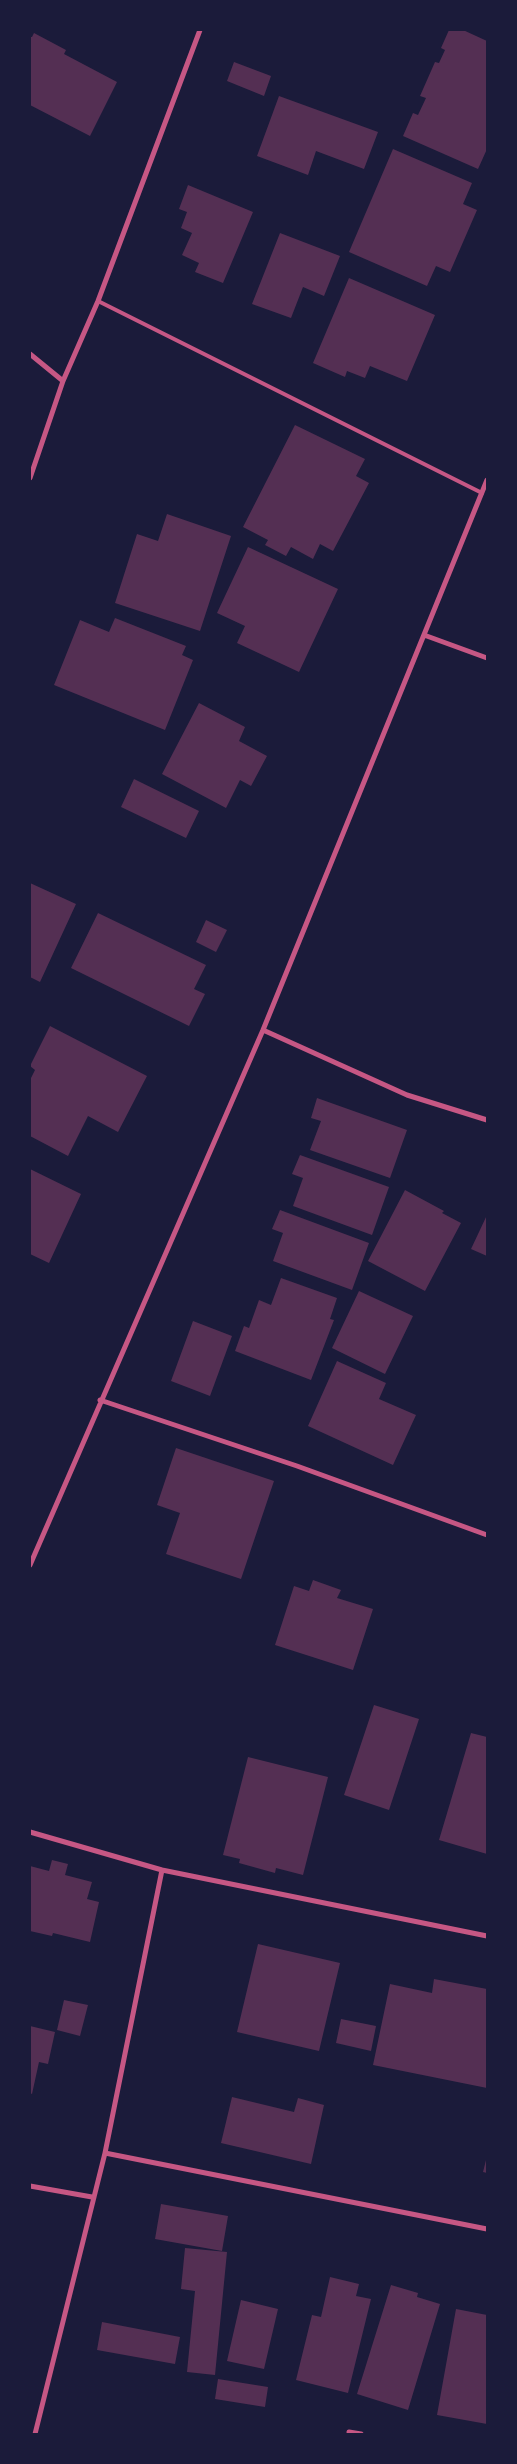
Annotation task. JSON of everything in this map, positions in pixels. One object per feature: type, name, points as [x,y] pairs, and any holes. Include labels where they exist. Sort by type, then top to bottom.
[{"type":"street","points":[[30,478],[63,381],[98,301],[200,30]]},
{"type":"street","points":[[30,354],[63,381]]},
{"type":"street","points":[[30,1565],[100,1400],[263,1030],[487,480]]},
{"type":"street","points":[[424,635],[487,658]]},
{"type":"street","points":[[263,1030],[407,1095],[487,1120]]},
{"type":"street","points":[[100,1400],[297,1466],[487,1535]]},
{"type":"street","points":[[30,1832],[162,1870],[487,1936]]},
{"type":"street","points":[[35,2434],[104,2153],[162,1870]]},
{"type":"street","points":[[104,2153],[487,2229]]},
{"type":"street","points":[[30,2186],[92,2197]]},
{"type":"street","points":[[350,2432],[361,2434]]},
{"type":"lane","points":[[98,301],[482,493]]},
{"type":"building","points":[[449,30],[463,30],[487,41],[487,149],[478,169],[403,136],[413,113],[418,115],[426,98],[420,96],[435,62],[439,63],[445,50],[441,48]]},
{"type":"building","points":[[34,33],[66,50],[64,54],[117,82],[90,136],[30,105],[30,37]]},
{"type":"building","points":[[234,62],[271,76],[264,96],[227,81]]},
{"type":"building","points":[[279,96],[378,132],[364,169],[316,151],[308,175],[257,156]]},
{"type":"building","points":[[393,149],[472,183],[463,204],[477,210],[450,272],[436,266],[427,286],[349,252]]},
{"type":"building","points":[[188,185],[253,212],[223,283],[195,272],[199,263],[182,255],[192,233],[181,228],[187,212],[179,209]]},
{"type":"building","points":[[280,233],[340,256],[324,296],[303,287],[291,318],[252,304]]},
{"type":"building","points":[[349,278],[435,315],[407,381],[370,366],[365,378],[347,371],[345,377],[313,363]]},
{"type":"building","points":[[295,425],[365,459],[356,476],[369,483],[333,551],[320,544],[313,559],[291,547],[286,556],[265,545],[268,540],[243,527]]},
{"type":"building","points":[[167,514],[231,536],[200,631],[115,603],[137,534],[158,541]]},
{"type":"building","points":[[248,547],[338,589],[299,672],[237,643],[245,626],[217,613]]},
{"type":"building","points":[[115,618],[186,646],[182,655],[193,660],[165,730],[54,685],[80,620],[109,632]]},
{"type":"building","points":[[199,703],[245,727],[239,741],[267,756],[251,786],[240,780],[226,808],[162,774]]},
{"type":"building","points":[[134,779],[199,811],[186,838],[121,807]]},
{"type":"building","points":[[30,883],[76,904],[40,982],[30,977]]},
{"type":"building","points":[[98,913],[206,965],[194,989],[205,994],[189,1026],[71,968]]},
{"type":"building","points":[[206,920],[227,930],[216,952],[196,942]]},
{"type":"building","points":[[50,1026],[147,1076],[118,1132],[88,1116],[68,1156],[30,1136],[30,1080],[35,1070],[30,1066]]},
{"type":"building","points":[[317,1098],[407,1130],[390,1178],[310,1150],[321,1121],[311,1118]]},
{"type":"building","points":[[300,1155],[389,1187],[372,1235],[293,1206],[303,1178],[292,1174]]},
{"type":"building","points":[[30,1169],[81,1194],[49,1263],[30,1254]]},
{"type":"building","points":[[405,1190],[444,1211],[442,1213],[461,1223],[425,1291],[368,1261]]},
{"type":"building","points":[[280,1210],[369,1243],[352,1290],[273,1261],[283,1233],[272,1229]]},
{"type":"building","points":[[487,1215],[487,1256],[471,1249]]},
{"type":"building","points":[[281,1278],[337,1298],[330,1319],[334,1320],[311,1380],[235,1351],[244,1326],[249,1328],[259,1300],[271,1305]]},
{"type":"building","points":[[359,1291],[413,1316],[385,1374],[332,1348]]},
{"type":"building","points":[[193,1321],[232,1336],[210,1396],[171,1381]]},
{"type":"building","points":[[337,1361],[386,1383],[379,1399],[416,1415],[393,1465],[308,1426]]},
{"type":"building","points":[[176,1448],[274,1481],[241,1579],[166,1554],[180,1513],[157,1505]]},
{"type":"building","points":[[313,1580],[341,1590],[337,1598],[373,1609],[353,1670],[275,1645],[294,1586],[309,1591]]},
{"type":"building","points":[[374,1705],[419,1719],[389,1810],[344,1795]]},
{"type":"building","points":[[471,1733],[487,1737],[487,1854],[439,1840]]},
{"type":"building","points":[[248,1757],[328,1777],[303,1875],[276,1868],[275,1873],[239,1863],[240,1859],[223,1855]]},
{"type":"building","points":[[52,1860],[68,1864],[65,1875],[92,1882],[87,1899],[99,1902],[90,1942],[53,1933],[52,1936],[30,1931],[30,1866],[49,1871]]},
{"type":"building","points":[[258,1944],[340,1963],[319,2051],[237,2032]]},
{"type":"building","points":[[434,1979],[487,1989],[487,2088],[373,2065],[390,1984],[432,1993]]},
{"type":"building","points":[[64,2000],[88,2005],[80,2036],[57,2030]]},
{"type":"building","points":[[341,2019],[376,2026],[371,2051],[336,2043]]},
{"type":"building","points":[[30,2026],[55,2032],[48,2064],[39,2062],[32,2094],[30,2093]]},
{"type":"building","points":[[232,2097],[294,2112],[298,2098],[324,2105],[311,2164],[221,2143]]},
{"type":"building","points":[[487,2160],[487,2173],[483,2172]]},
{"type":"building","points":[[161,2204],[228,2216],[222,2251],[155,2239]]},
{"type":"building","points":[[185,2248],[227,2252],[215,2375],[187,2372],[195,2291],[181,2289]]},
{"type":"building","points":[[330,2277],[359,2284],[356,2296],[371,2299],[348,2393],[296,2380],[312,2315],[321,2317]]},
{"type":"building","points":[[391,2285],[418,2293],[417,2297],[440,2304],[408,2410],[357,2394]]},
{"type":"building","points":[[241,2300],[278,2309],[264,2369],[227,2361]]},
{"type":"building","points":[[456,2309],[487,2315],[487,2424],[437,2415]]},
{"type":"building","points":[[102,2322],[180,2337],[175,2364],[97,2350]]},
{"type":"building","points":[[218,2379],[268,2387],[265,2407],[215,2399]]}]
